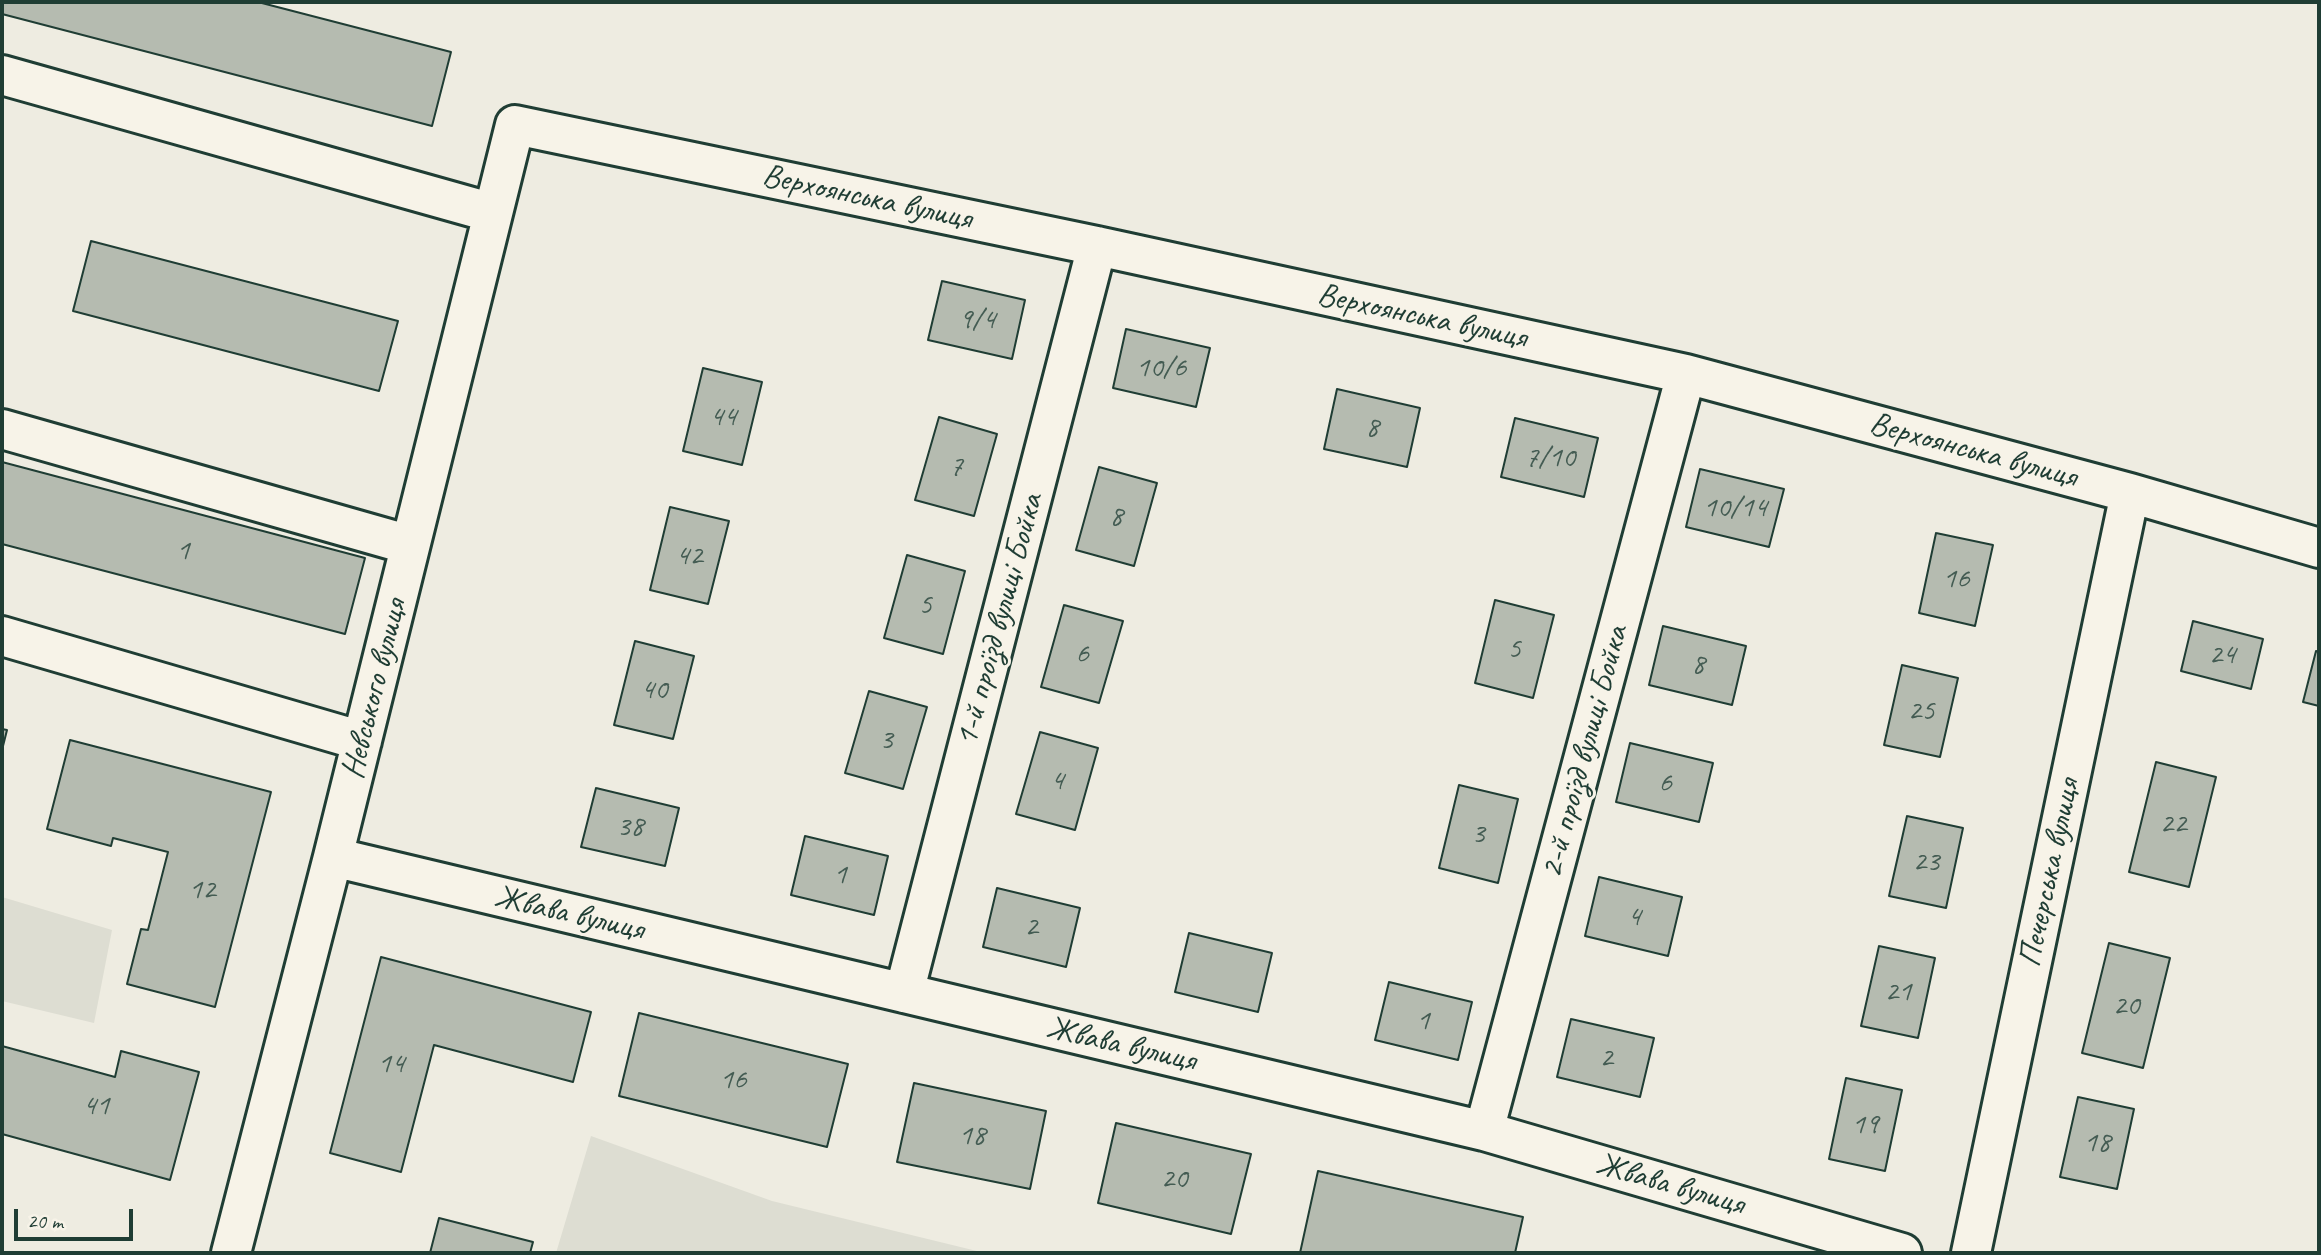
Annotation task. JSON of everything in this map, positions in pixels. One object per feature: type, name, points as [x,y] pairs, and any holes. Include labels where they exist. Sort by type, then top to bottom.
[{"type":"street","points":[[2,75],[493,213]]},
{"type":"street","name":"Невського вулиця","points":[[231,1253],[333,858],[515,125]]},
{"type":"street","name":"Верхоянська вулиця","points":[[515,125],[1097,246],[1686,374],[2130,493],[2319,548]]},
{"type":"street","name":"1-й проїзд вулиці Бойка","points":[[904,993],[1097,246]]},
{"type":"street","name":"2-й проїзд вулиці Бойка","points":[[1484,1131],[1686,374]]},
{"type":"street","points":[[2,429],[410,545]]},
{"type":"street","name":"Печерська вулиця","points":[[1971,1253],[2130,493]]},
{"type":"street","points":[[2,636],[362,741]]},
{"type":"street","name":"Жвава вулиця","points":[[333,858],[1484,1131],[1902,1253]]},
{"type":"shaded area","points":[[2,897],[112,930],[94,1023],[2,1001]]},
{"type":"shaded area","points":[[591,1136],[772,1201],[985,1253],[556,1253]]},
{"type":"building","points":[[2,2],[258,2],[451,52],[432,126],[2,14]]},
{"type":"building","points":[[91,241],[398,321],[379,391],[73,311]]},
{"type":"building","points":[[942,281],[1025,300],[1012,359],[928,340]]},
{"type":"building","points":[[1126,329],[1210,348],[1196,407],[1113,388]]},
{"type":"building","points":[[703,368],[762,382],[742,465],[683,451]]},
{"type":"building","points":[[1337,389],[1420,408],[1407,467],[1324,449]]},
{"type":"building","points":[[939,417],[997,434],[974,516],[915,500]]},
{"type":"building","points":[[1515,418],[1598,438],[1584,497],[1501,477]]},
{"type":"building","points":[[2,462],[365,558],[345,634],[2,544]]},
{"type":"building","points":[[1099,467],[1157,483],[1134,566],[1076,550]]},
{"type":"building","points":[[1700,469],[1784,489],[1769,547],[1686,527]]},
{"type":"building","points":[[670,507],[729,521],[708,604],[650,590]]},
{"type":"building","points":[[1936,533],[1993,545],[1975,626],[1919,613]]},
{"type":"building","points":[[907,555],[965,571],[943,654],[884,638]]},
{"type":"building","points":[[1495,600],[1554,615],[1533,698],[1475,683]]},
{"type":"building","points":[[1064,605],[1123,621],[1099,703],[1041,687]]},
{"type":"building","points":[[2193,621],[2263,639],[2251,689],[2181,671]]},
{"type":"building","points":[[1663,626],[1746,646],[1732,705],[1649,685]]},
{"type":"building","points":[[635,641],[694,656],[673,739],[614,725]]},
{"type":"building","points":[[2316,651],[2319,652],[2319,706],[2303,702]]},
{"type":"building","points":[[1902,665],[1958,678],[1940,757],[1884,745]]},
{"type":"building","points":[[869,691],[927,707],[903,789],[845,773]]},
{"type":"building","points":[[2,729],[7,730],[2,750]]},
{"type":"building","points":[[1040,732],[1098,748],[1075,830],[1016,814]]},
{"type":"building","points":[[70,740],[271,792],[215,1007],[127,984],[141,929],[148,930],[168,852],[113,838],[111,846],[47,829]]},
{"type":"building","points":[[1630,743],[1713,763],[1699,822],[1616,802]]},
{"type":"building","points":[[2156,762],[2216,777],[2189,887],[2129,872]]},
{"type":"building","points":[[1459,785],[1518,799],[1498,883],[1439,868]]},
{"type":"building","points":[[596,788],[679,808],[665,866],[581,847]]},
{"type":"building","points":[[1907,816],[1963,828],[1946,908],[1889,896]]},
{"type":"building","points":[[805,836],[888,856],[874,915],[791,895]]},
{"type":"building","points":[[1599,877],[1682,897],[1668,956],[1585,936]]},
{"type":"building","points":[[997,888],[1080,908],[1066,967],[983,947]]},
{"type":"building","points":[[1189,933],[1272,953],[1258,1012],[1175,992]]},
{"type":"building","points":[[2109,943],[2170,958],[2143,1068],[2082,1053]]},
{"type":"building","points":[[1879,946],[1935,958],[1918,1038],[1861,1026]]},
{"type":"building","points":[[381,957],[591,1012],[573,1082],[434,1045],[401,1172],[330,1153]]},
{"type":"building","points":[[1389,982],[1472,1002],[1458,1060],[1375,1040]]},
{"type":"building","points":[[639,1013],[848,1064],[827,1147],[619,1096]]},
{"type":"building","points":[[1571,1019],[1654,1038],[1640,1097],[1557,1077]]},
{"type":"building","points":[[2,1046],[115,1077],[121,1051],[199,1072],[170,1180],[2,1134]]},
{"type":"building","points":[[1846,1078],[1902,1090],[1885,1171],[1829,1159]]},
{"type":"building","points":[[914,1083],[1046,1111],[1030,1189],[897,1162]]},
{"type":"building","points":[[2078,1097],[2134,1109],[2117,1189],[2060,1177]]},
{"type":"building","points":[[1116,1123],[1251,1154],[1231,1234],[1098,1203]]},
{"type":"building","points":[[1318,1171],[1523,1217],[1515,1253],[1300,1253]]},
{"type":"building","points":[[439,1218],[533,1242],[530,1253],[430,1253]]}]
